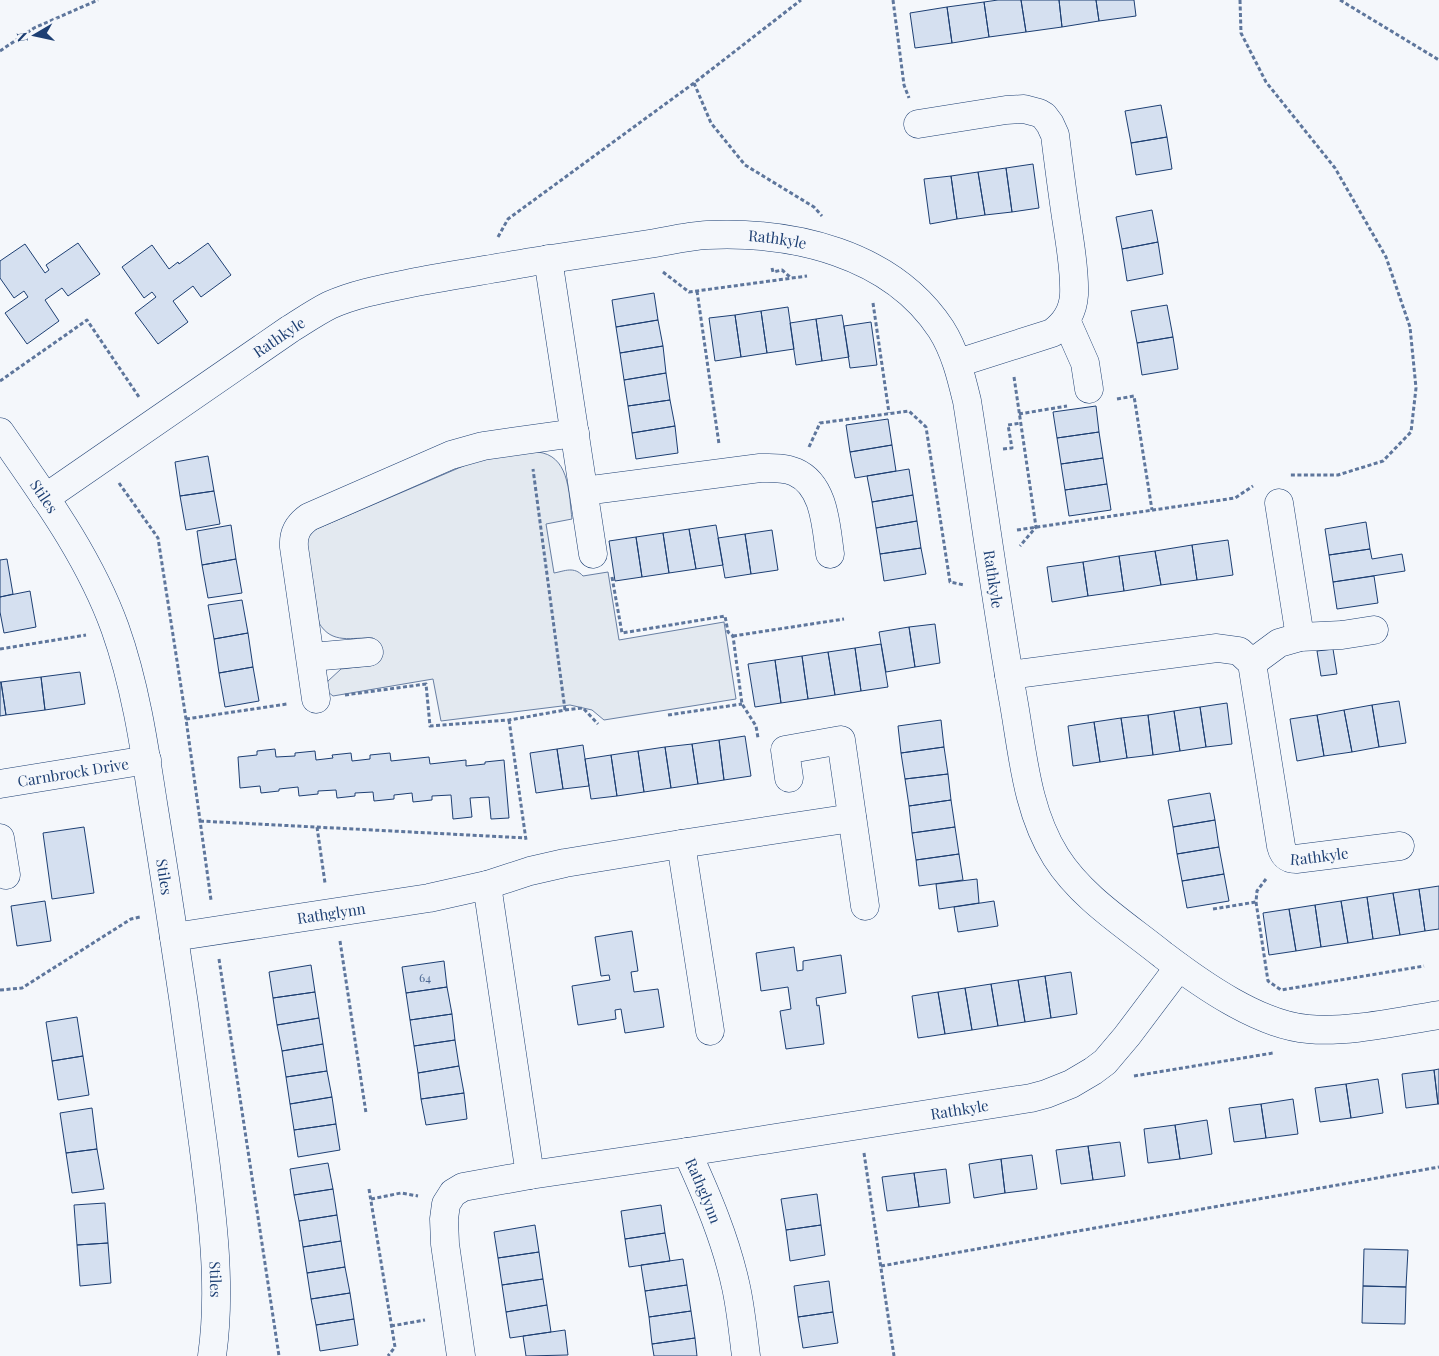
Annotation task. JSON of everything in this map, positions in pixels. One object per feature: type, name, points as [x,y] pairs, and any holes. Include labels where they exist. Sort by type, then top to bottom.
[{"type":"street","points":[[918,124],[1017,108],[1032,110],[1044,116],[1055,136],[1072,263],[1074,296],[1066,320],[1052,333],[958,363]]},
{"type":"street","name":"Rathkyle","points":[[45,498],[290,329],[330,306],[379,289],[548,259],[705,235],[778,238],[835,251],[879,271],[902,285],[933,318],[948,341],[958,363],[967,401],[1009,676],[1030,795],[1042,831],[1066,872],[1094,900],[1179,967],[1248,1012],[1288,1026],[1308,1029],[1358,1027],[1439,1015]]},
{"type":"street","points":[[548,259],[593,554]]},
{"type":"street","points":[[1066,320],[1084,363],[1090,398]]},
{"type":"street","name":"Stiles","points":[[0,432],[75,544],[103,598],[124,654],[136,702],[173,925],[211,1209],[215,1274],[212,1356]]},
{"type":"street","points":[[316,699],[294,541],[296,530],[304,520],[309,516],[451,455],[483,446],[575,433]]},
{"type":"street","points":[[584,491],[724,473],[782,468],[797,472],[811,485],[820,501],[830,554]]},
{"type":"street","points":[[1280,503],[1300,637]]},
{"type":"street","points":[[1009,676],[1216,648],[1239,651],[1252,663],[1278,644],[1300,637],[1342,635],[1374,630]]},
{"type":"street","points":[[311,657],[368,652]]},
{"type":"street","name":"Rathkyle","points":[[1252,663],[1280,846],[1284,854],[1293,859],[1300,859],[1400,846]]},
{"type":"street","points":[[789,778],[785,750],[841,740],[865,906]]},
{"type":"street","name":"Carnbrock Drive","points":[[0,784],[146,760]]},
{"type":"street","name":"Rathglynn","points":[[173,925],[215,931],[429,898],[486,885],[530,871],[681,844],[852,818]]},
{"type":"street","points":[[0,838],[6,875]]},
{"type":"street","points":[[681,844],[710,1032]]},
{"type":"street","points":[[486,885],[530,1175]]},
{"type":"street","name":"Rathkyle","points":[[688,1152],[1031,1098],[1065,1087],[1093,1071],[1117,1049],[1179,967]]},
{"type":"street","name":"Rathglynn","points":[[461,1356],[444,1219],[446,1204],[453,1193],[463,1187],[530,1175],[688,1152],[716,1220],[727,1254],[736,1289],[746,1356]]},
{"type":"path","points":[[0,51],[34,28],[98,0]]},
{"type":"path","points":[[489,269],[497,239],[508,219],[694,83],[802,0]]},
{"type":"path","points":[[893,0],[904,85],[918,124]]},
{"type":"path","points":[[1240,0],[1242,33],[1266,82],[1336,168],[1386,257],[1410,327],[1416,388],[1411,432],[1384,461],[1338,475],[1285,475]]},
{"type":"path","points":[[1340,0],[1439,60]]},
{"type":"path","points":[[694,83],[711,123],[746,165],[814,206],[828,223],[835,251]]},
{"type":"path","points":[[641,245],[650,263],[689,292],[814,275]]},
{"type":"path","points":[[782,270],[791,278]]},
{"type":"path","points":[[697,291],[724,473]]},
{"type":"path","points":[[872,298],[889,413]]},
{"type":"path","points":[[0,381],[87,320],[131,384]]},
{"type":"path","points":[[1010,347],[1036,527]]},
{"type":"path","points":[[1019,414],[1090,398],[1134,396],[1152,510]]},
{"type":"path","points":[[797,472],[820,423],[909,410],[926,427],[950,582],[996,592]]},
{"type":"path","points":[[1012,448],[1008,425],[1021,423]]},
{"type":"path","points":[[529,440],[565,710]]},
{"type":"path","points":[[102,459],[158,538],[279,1356]]},
{"type":"path","points":[[987,534],[1235,498],[1254,485]]},
{"type":"path","points":[[593,554],[610,570],[622,633],[725,616],[728,632],[733,636],[742,704],[756,726],[758,745]]},
{"type":"path","points":[[733,636],[844,619]]},
{"type":"path","points":[[0,649],[82,637],[115,626]]},
{"type":"path","points":[[186,719],[426,684],[430,726],[509,720],[583,708],[598,724]]},
{"type":"path","points":[[668,715],[742,704]]},
{"type":"path","points":[[509,720],[530,871]]},
{"type":"path","points":[[200,821],[526,838]]},
{"type":"path","points":[[317,827],[366,1113]]},
{"type":"path","points":[[1284,854],[1257,891],[1256,902],[1268,981],[1281,990],[1424,966]]},
{"type":"path","points":[[1213,910],[1256,902]]},
{"type":"path","points":[[0,990],[22,988],[131,919],[173,925]]},
{"type":"path","points":[[1093,1071],[1133,1076],[1273,1053]]},
{"type":"path","points":[[860,1125],[894,1356]]},
{"type":"path","points":[[881,1266],[1439,1167]]},
{"type":"path","points":[[369,1189],[395,1347],[388,1356]]},
{"type":"path","points":[[371,1199],[400,1193]]},
{"type":"path","points":[[392,1326],[426,1320]]},
{"type":"shaded area","points":[[531,451],[552,457],[558,463],[563,471],[569,490],[572,519],[546,524],[554,573],[573,570],[583,576],[608,572],[619,640],[724,622],[736,699],[604,720],[592,710],[570,705],[441,721],[433,679],[333,696],[328,692],[326,687],[328,681],[341,669],[374,665],[373,638],[350,639],[336,637],[324,630],[319,623],[306,538],[314,530],[468,464]]},
{"type":"building","points":[[1021,0],[1026,32],[989,37],[984,2]]},
{"type":"building","points":[[1021,0],[1059,0],[1062,27],[1026,32]]},
{"type":"building","points":[[1059,0],[1096,0],[1099,21],[1062,27]]},
{"type":"building","points":[[1096,0],[1134,0],[1136,16],[1099,21]]},
{"type":"building","points":[[984,2],[989,37],[952,43],[947,7]]},
{"type":"building","points":[[947,7],[952,43],[915,48],[910,13]]},
{"type":"building","points":[[1161,105],[1167,137],[1131,143],[1125,111]]},
{"type":"building","points":[[1167,137],[1172,169],[1136,175],[1131,143]]},
{"type":"building","points":[[1033,164],[1039,208],[1012,212],[1006,168]]},
{"type":"building","points":[[1006,168],[1012,212],[985,215],[978,172]]},
{"type":"building","points":[[978,172],[985,215],[957,219],[951,176]]},
{"type":"building","points":[[951,176],[957,219],[930,224],[924,179]]},
{"type":"building","points":[[1152,210],[1158,242],[1122,249],[1116,217]]},
{"type":"building","points":[[1158,242],[1163,274],[1127,281],[1122,249]]},
{"type":"building","points":[[78,243],[100,274],[68,296],[62,288],[45,300],[59,321],[27,344],[5,313],[28,297],[24,291],[14,298],[0,278],[0,261],[25,244],[45,273],[49,270],[46,265]]},
{"type":"building","points":[[208,243],[231,275],[201,297],[193,286],[173,301],[188,322],[158,344],[135,313],[156,297],[152,292],[144,298],[122,267],[152,245],[169,269]]},
{"type":"building","points":[[654,293],[658,320],[616,327],[612,300]]},
{"type":"building","points":[[1167,305],[1173,337],[1137,343],[1131,311]]},
{"type":"building","points":[[788,307],[794,349],[767,353],[761,311]]},
{"type":"building","points":[[761,311],[767,353],[741,357],[735,315]]},
{"type":"building","points":[[735,315],[741,357],[715,361],[709,318]]},
{"type":"building","points":[[842,315],[849,357],[822,361],[816,319]]},
{"type":"building","points":[[816,319],[822,361],[796,365],[790,323]]},
{"type":"building","points":[[658,320],[663,346],[620,353],[616,327]]},
{"type":"building","points":[[871,322],[877,365],[850,368],[844,326]]},
{"type":"building","points":[[1173,337],[1178,369],[1142,375],[1137,343]]},
{"type":"building","points":[[663,346],[666,373],[624,380],[620,353]]},
{"type":"building","points":[[666,373],[670,400],[628,406],[624,380]]},
{"type":"building","points":[[670,400],[675,426],[632,433],[628,406]]},
{"type":"building","points":[[1096,406],[1099,432],[1057,438],[1053,412]]},
{"type":"building","points":[[888,419],[892,445],[850,452],[846,425]]},
{"type":"building","points":[[675,426],[678,453],[636,459],[632,433]]},
{"type":"building","points":[[1099,432],[1103,458],[1061,464],[1057,438]]},
{"type":"building","points":[[892,445],[896,471],[855,478],[850,452]]},
{"type":"building","points":[[208,456],[214,491],[180,496],[175,462]]},
{"type":"building","points":[[1103,458],[1107,484],[1065,490],[1061,464]]},
{"type":"building","points":[[909,469],[913,495],[872,502],[867,476]]},
{"type":"building","points":[[1107,484],[1111,510],[1069,516],[1065,490]]},
{"type":"building","points":[[214,491],[220,524],[186,530],[180,496]]},
{"type":"building","points":[[913,495],[917,521],[876,528],[872,502]]},
{"type":"building","points":[[917,521],[921,548],[880,554],[876,528]]},
{"type":"building","points":[[1366,522],[1370,549],[1329,555],[1325,529]]},
{"type":"building","points":[[231,525],[236,559],[202,565],[197,531]]},
{"type":"building","points":[[716,525],[723,565],[696,569],[689,529]]},
{"type":"building","points":[[689,529],[696,569],[669,573],[663,533]]},
{"type":"building","points":[[772,530],[778,570],[751,574],[745,534]]},
{"type":"building","points":[[663,533],[669,573],[642,577],[636,537]]},
{"type":"building","points":[[745,534],[751,574],[725,578],[718,538]]},
{"type":"building","points":[[636,537],[642,577],[615,581],[609,541]]},
{"type":"building","points":[[1228,540],[1233,575],[1197,580],[1192,545]]},
{"type":"building","points":[[1192,545],[1197,580],[1161,585],[1155,551]]},
{"type":"building","points":[[921,548],[926,574],[884,581],[880,554]]},
{"type":"building","points":[[1370,549],[1372,559],[1402,554],[1405,571],[1333,582],[1329,555]]},
{"type":"building","points":[[1155,551],[1161,585],[1124,591],[1119,556]]},
{"type":"building","points":[[1119,556],[1124,591],[1088,596],[1083,562]]},
{"type":"building","points":[[7,559],[13,594],[0,597],[0,560]]},
{"type":"building","points":[[236,559],[242,593],[208,598],[202,565]]},
{"type":"building","points":[[1083,562],[1088,596],[1052,602],[1047,567]]},
{"type":"building","points":[[1374,576],[1378,603],[1337,609],[1333,582]]},
{"type":"building","points":[[30,591],[36,627],[4,633],[0,612],[0,597]]},
{"type":"building","points":[[242,600],[248,633],[214,639],[208,605]]},
{"type":"building","points":[[935,624],[940,663],[915,667],[909,627]]},
{"type":"building","points":[[909,627],[915,667],[886,672],[879,632]]},
{"type":"building","points":[[248,633],[253,667],[219,673],[214,639]]},
{"type":"building","points":[[881,644],[888,687],[861,691],[855,648]]},
{"type":"building","points":[[855,648],[861,691],[835,695],[828,652]]},
{"type":"building","points":[[1333,649],[1337,674],[1321,676],[1317,651]]},
{"type":"building","points":[[828,652],[835,695],[808,699],[802,656]]},
{"type":"building","points":[[802,656],[808,699],[781,703],[775,660]]},
{"type":"building","points":[[775,660],[781,703],[755,707],[748,664]]},
{"type":"building","points":[[253,667],[259,701],[225,707],[219,673]]},
{"type":"building","points":[[80,672],[85,704],[45,710],[41,677]]},
{"type":"building","points":[[41,677],[45,710],[6,715],[1,682]]},
{"type":"building","points":[[0,682],[6,715],[0,716]]},
{"type":"building","points":[[1399,701],[1406,743],[1379,747],[1372,705]]},
{"type":"building","points":[[1227,703],[1232,744],[1206,747],[1200,707]]},
{"type":"building","points":[[1372,705],[1379,747],[1352,752],[1344,710]]},
{"type":"building","points":[[1200,707],[1206,747],[1180,751],[1174,711]]},
{"type":"building","points":[[1344,710],[1352,752],[1324,756],[1317,715]]},
{"type":"building","points":[[1174,711],[1180,751],[1153,755],[1148,715]]},
{"type":"building","points":[[1148,715],[1153,755],[1127,758],[1121,718]]},
{"type":"building","points":[[1317,715],[1324,756],[1297,761],[1290,719]]},
{"type":"building","points":[[1121,718],[1127,758],[1100,762],[1094,722]]},
{"type":"building","points":[[941,720],[944,747],[901,753],[898,726]]},
{"type":"building","points":[[1094,722],[1100,762],[1073,766],[1068,726]]},
{"type":"building","points":[[745,736],[751,776],[724,780],[719,740]]},
{"type":"building","points":[[719,740],[724,780],[698,784],[692,744]]},
{"type":"building","points":[[692,744],[698,784],[671,788],[665,747]]},
{"type":"building","points":[[583,745],[589,786],[563,789],[557,749]]},
{"type":"building","points":[[665,747],[671,788],[644,792],[638,751]]},
{"type":"building","points":[[944,747],[948,774],[905,779],[901,753]]},
{"type":"building","points":[[275,749],[276,757],[295,756],[295,753],[315,751],[316,760],[333,758],[332,755],[351,753],[352,761],[370,759],[370,755],[390,753],[391,761],[429,757],[430,764],[466,760],[466,766],[504,760],[509,818],[491,819],[489,797],[470,798],[472,817],[453,819],[451,795],[432,796],[432,800],[413,802],[412,793],[394,795],[394,799],[374,801],[373,792],[355,793],[355,796],[337,798],[336,790],[318,791],[318,794],[299,796],[298,787],[261,793],[260,786],[240,788],[238,757],[257,755],[257,751]]},
{"type":"building","points":[[557,749],[563,789],[536,793],[530,753]]},
{"type":"building","points":[[638,751],[644,792],[617,796],[611,755]]},
{"type":"building","points":[[611,755],[617,796],[591,799],[585,759]]},
{"type":"building","points":[[948,774],[951,800],[909,806],[905,779]]},
{"type":"building","points":[[1210,793],[1215,820],[1173,827],[1168,800]]},
{"type":"building","points":[[951,800],[955,827],[912,833],[909,806]]},
{"type":"building","points":[[1215,820],[1219,847],[1177,854],[1173,827]]},
{"type":"building","points":[[84,827],[94,893],[52,899],[43,833]]},
{"type":"building","points":[[955,827],[959,854],[916,860],[912,833]]},
{"type":"building","points":[[1219,847],[1224,874],[1182,881],[1177,854]]},
{"type":"building","points":[[959,854],[963,880],[919,886],[916,860]]},
{"type":"building","points":[[1224,874],[1229,901],[1187,908],[1182,881]]},
{"type":"building","points":[[977,879],[979,903],[939,909],[936,884]]},
{"type":"building","points":[[1439,886],[1439,929],[1425,931],[1419,889]]},
{"type":"building","points":[[1419,889],[1425,931],[1400,935],[1393,893]]},
{"type":"building","points":[[1393,893],[1400,935],[1373,939],[1367,897]]},
{"type":"building","points":[[1367,897],[1373,939],[1348,943],[1341,901]]},
{"type":"building","points":[[45,901],[51,941],[17,946],[11,906]]},
{"type":"building","points":[[994,901],[998,926],[958,932],[954,907]]},
{"type":"building","points":[[1341,901],[1348,943],[1321,947],[1315,905]]},
{"type":"building","points":[[1315,905],[1321,947],[1296,951],[1289,909]]},
{"type":"building","points":[[1289,909],[1296,951],[1269,955],[1263,913]]},
{"type":"building","points":[[632,931],[638,971],[631,972],[634,992],[658,989],[664,1027],[625,1033],[621,1009],[615,1010],[616,1019],[578,1025],[572,986],[610,980],[609,975],[601,976],[595,937]]},
{"type":"building","points":[[794,947],[797,971],[803,970],[803,961],[841,955],[846,993],[816,998],[817,1006],[819,1005],[824,1044],[786,1049],[780,1011],[791,1009],[788,987],[761,991],[756,953]]},
{"type":"building","points":[[444,961],[447,987],[406,993],[402,967]]},
{"type":"building","points":[[311,965],[315,992],[273,998],[269,972]]},
{"type":"building","points":[[1071,972],[1077,1014],[1051,1018],[1045,976]]},
{"type":"building","points":[[1045,976],[1051,1018],[1025,1022],[1018,980]]},
{"type":"building","points":[[1018,980],[1025,1022],[998,1026],[991,984]]},
{"type":"building","points":[[991,984],[998,1026],[972,1030],[965,988]]},
{"type":"building","points":[[447,987],[452,1014],[410,1020],[406,993]]},
{"type":"building","points":[[965,988],[972,1030],[945,1034],[938,992]]},
{"type":"building","points":[[315,992],[319,1018],[277,1025],[273,998]]},
{"type":"building","points":[[938,992],[945,1034],[918,1038],[912,996]]},
{"type":"building","points":[[452,1014],[455,1040],[414,1046],[410,1020]]},
{"type":"building","points":[[77,1017],[83,1056],[52,1061],[46,1022]]},
{"type":"building","points":[[319,1018],[323,1044],[282,1051],[277,1025]]},
{"type":"building","points":[[455,1040],[459,1066],[418,1073],[414,1046]]},
{"type":"building","points":[[323,1044],[327,1071],[286,1077],[282,1051]]},
{"type":"building","points":[[83,1056],[89,1095],[58,1100],[52,1061]]},
{"type":"building","points":[[459,1066],[464,1093],[421,1099],[418,1073]]},
{"type":"building","points":[[1439,1069],[1439,1104],[1438,1104],[1434,1070]]},
{"type":"building","points":[[1434,1070],[1438,1104],[1406,1108],[1402,1074]]},
{"type":"building","points":[[327,1071],[332,1097],[290,1104],[286,1077]]},
{"type":"building","points":[[1378,1079],[1383,1113],[1351,1118],[1346,1084]]},
{"type":"building","points":[[1346,1084],[1351,1118],[1320,1122],[1315,1088]]},
{"type":"building","points":[[464,1093],[467,1119],[426,1125],[421,1099]]},
{"type":"building","points":[[332,1097],[336,1124],[294,1130],[290,1104]]},
{"type":"building","points":[[1293,1099],[1298,1134],[1266,1138],[1261,1104]]},
{"type":"building","points":[[1261,1104],[1266,1138],[1234,1142],[1229,1108]]},
{"type":"building","points":[[92,1108],[97,1149],[66,1153],[60,1113]]},
{"type":"building","points":[[1207,1120],[1212,1154],[1180,1159],[1175,1125]]},
{"type":"building","points":[[336,1124],[340,1150],[298,1157],[294,1130]]},
{"type":"building","points":[[1175,1125],[1180,1159],[1148,1163],[1144,1129]]},
{"type":"building","points":[[1120,1142],[1125,1176],[1093,1180],[1088,1146]]},
{"type":"building","points":[[1088,1146],[1093,1180],[1061,1184],[1056,1150]]},
{"type":"building","points":[[97,1149],[104,1189],[72,1193],[66,1153]]},
{"type":"building","points":[[1032,1155],[1037,1189],[1005,1193],[1001,1159]]},
{"type":"building","points":[[1001,1159],[1005,1193],[974,1198],[969,1164]]},
{"type":"building","points":[[328,1163],[333,1189],[294,1195],[290,1169]]},
{"type":"building","points":[[946,1169],[950,1203],[919,1207],[914,1173]]},
{"type":"building","points":[[914,1173],[919,1207],[887,1211],[882,1177]]},
{"type":"building","points":[[333,1189],[337,1215],[299,1221],[294,1195]]},
{"type":"building","points":[[817,1194],[821,1225],[786,1230],[781,1199]]},
{"type":"building","points":[[105,1203],[108,1243],[77,1245],[74,1205]]},
{"type":"building","points":[[661,1205],[665,1233],[625,1239],[621,1211]]},
{"type":"building","points":[[337,1215],[341,1241],[303,1247],[299,1221]]},
{"type":"building","points":[[535,1225],[539,1252],[498,1258],[494,1232]]},
{"type":"building","points":[[821,1225],[825,1255],[790,1261],[786,1230]]},
{"type":"building","points":[[665,1233],[670,1261],[629,1267],[625,1239]]},
{"type":"building","points":[[341,1241],[345,1267],[307,1273],[303,1247]]},
{"type":"building","points":[[108,1243],[111,1283],[80,1286],[77,1245]]},
{"type":"building","points":[[1364,1249],[1408,1250],[1406,1287],[1363,1286]]},
{"type":"building","points":[[539,1252],[543,1279],[502,1285],[498,1258]]},
{"type":"building","points":[[683,1259],[687,1285],[645,1291],[641,1265]]},
{"type":"building","points":[[345,1267],[350,1293],[311,1299],[307,1273]]},
{"type":"building","points":[[543,1279],[547,1305],[506,1312],[502,1285]]},
{"type":"building","points":[[829,1281],[833,1312],[798,1317],[794,1286]]},
{"type":"building","points":[[687,1285],[691,1311],[649,1317],[645,1291]]},
{"type":"building","points":[[1363,1286],[1406,1287],[1405,1324],[1362,1323]]},
{"type":"building","points":[[350,1293],[354,1319],[316,1325],[311,1299]]},
{"type":"building","points":[[547,1305],[551,1332],[510,1338],[506,1312]]},
{"type":"building","points":[[691,1311],[695,1338],[652,1344],[649,1317]]},
{"type":"building","points":[[833,1312],[838,1343],[803,1348],[798,1317]]},
{"type":"building","points":[[354,1319],[358,1345],[320,1351],[316,1325]]},
{"type":"building","points":[[565,1330],[568,1355],[526,1356],[523,1336]]},
{"type":"building","points":[[695,1338],[697,1356],[654,1356],[652,1344]]}]
